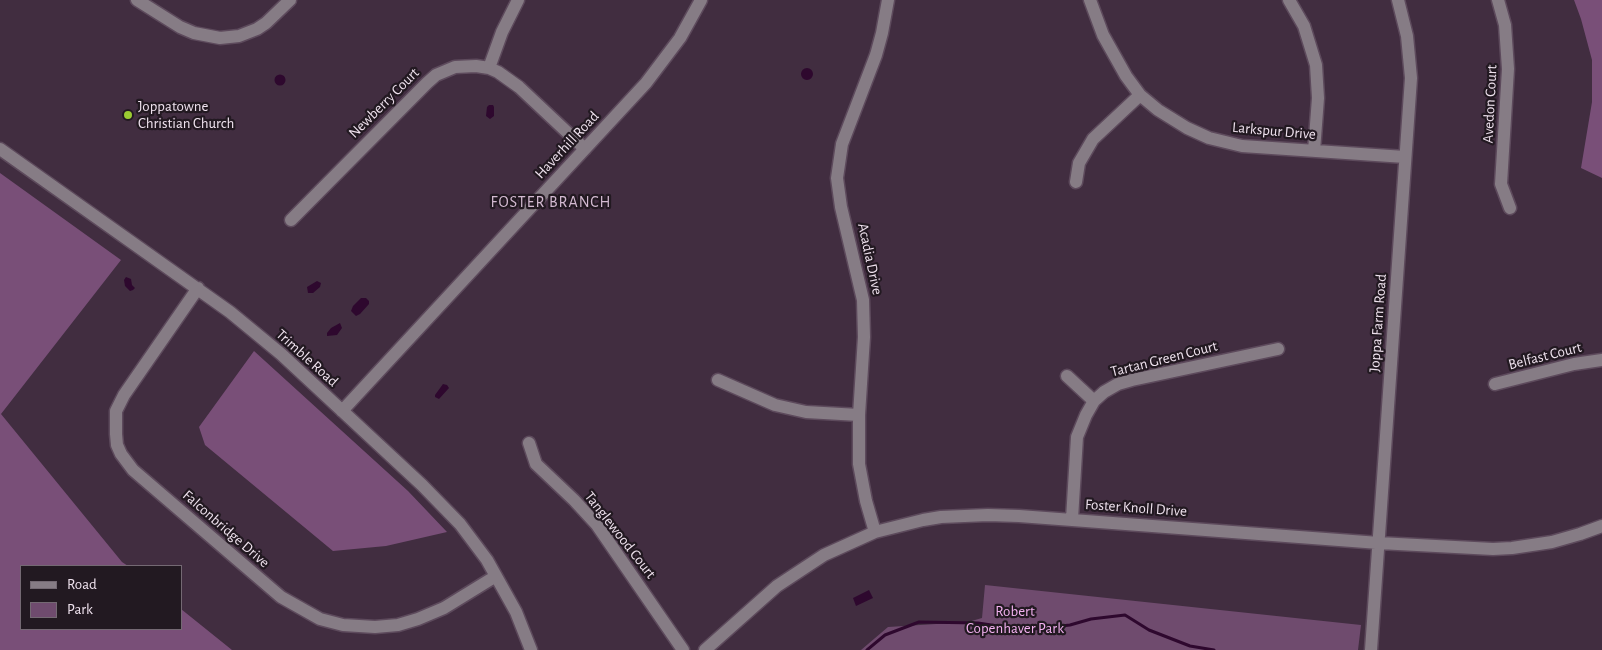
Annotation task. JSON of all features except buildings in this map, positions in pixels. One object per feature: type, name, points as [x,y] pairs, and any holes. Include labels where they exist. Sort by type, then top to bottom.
[{"type":"street","points":[[137,0],[180,28],[194,34],[220,38],[239,36],[256,29],[266,23],[290,0]]},
{"type":"street","points":[[489,68],[502,32],[518,0]]},
{"type":"street","name":"Haverhill Road","points":[[342,411],[631,100],[660,66],[680,38],[701,0]]},
{"type":"street","name":"Acadia Drive","points":[[875,532],[866,502],[859,464],[859,415],[864,337],[863,300],[841,207],[838,167],[846,129],[882,33],[888,0]]},
{"type":"street","name":"Larkspur Drive","points":[[1090,0],[1096,19],[1112,54],[1126,76],[1140,95],[1170,120],[1209,138],[1242,146],[1406,157]]},
{"type":"street","points":[[1289,0],[1309,38],[1316,65],[1318,98],[1314,151]]},
{"type":"street","name":"Joppa Farm Road","points":[[1371,650],[1411,78],[1407,36],[1398,0]]},
{"type":"street","name":"Avedon Court","points":[[1498,0],[1505,25],[1508,69],[1501,184],[1510,208]]},
{"type":"street","name":"Newberry Court","points":[[291,220],[427,82],[436,75],[454,67],[476,66],[498,72],[519,87],[585,149]]},
{"type":"street","points":[[1076,182],[1079,163],[1089,145],[1140,95]]},
{"type":"street","name":"Trimble Road","points":[[0,149],[198,288],[281,354],[441,504],[472,540],[496,576],[516,612],[531,650]]},
{"type":"street","name":"Falconbridge Drive","points":[[198,288],[124,395],[116,411],[117,445],[133,470],[281,597],[320,620],[343,626],[374,627],[398,625],[444,608],[496,576]]},
{"type":"street","name":"Tartan Green Court","points":[[1072,520],[1077,437],[1081,425],[1094,401],[1104,392],[1118,384],[1278,349]]},
{"type":"street","name":"Belfast Court","points":[[1495,384],[1574,364],[1602,360]]},
{"type":"street","points":[[1067,376],[1094,401]]},
{"type":"street","points":[[718,380],[775,405],[806,412],[859,415]]},
{"type":"street","name":"Tanglewood Court","points":[[529,443],[536,464],[574,500],[596,525],[683,650]]},
{"type":"street","name":"Foster Knoll Drive","points":[[705,650],[766,595],[792,575],[824,555],[875,532],[924,520],[959,516],[1019,516],[1473,548],[1512,548],[1552,542],[1602,526]]},
{"type":"green space","name":"Robert Copenhaver Park","points":[[985,585],[1361,625],[1358,650],[861,650],[888,627],[968,622],[982,618]]},
{"type":"shaded area","points":[[1574,0],[1602,0],[1602,178],[1581,168],[1592,102],[1592,60]]},
{"type":"shaded area","points":[[807,68],[813,74],[807,80],[801,74]]},
{"type":"shaded area","points":[[280,74],[286,80],[280,86],[274,80]]},
{"type":"shaded area","points":[[489,105],[494,107],[494,116],[490,119],[486,116]]},
{"type":"shaded area","points":[[0,173],[121,260],[1,414],[122,562],[126,565],[20,565],[20,630],[182,630],[182,610],[232,650],[0,650]]},
{"type":"shaded area","points":[[126,277],[131,279],[132,285],[135,288],[133,290],[130,291],[125,286],[124,280]]},
{"type":"shaded area","points":[[317,281],[321,283],[320,287],[313,293],[308,293],[307,287]]},
{"type":"shaded area","points":[[361,298],[366,298],[369,304],[356,316],[351,311]]},
{"type":"shaded area","points":[[340,323],[342,328],[337,335],[327,336],[331,328]]},
{"type":"shaded area","points":[[254,351],[408,491],[447,532],[386,546],[333,551],[205,445],[199,427]]},
{"type":"shaded area","points":[[443,384],[449,388],[439,399],[435,395]]},
{"type":"shaded area","points":[[869,590],[873,598],[856,606],[853,598]]},
{"type":"waterway","name":"FOSTER BRANCH","points":[[867,650],[885,635],[919,622],[978,623],[1024,630],[1070,625],[1091,619],[1125,615],[1149,630],[1190,646],[1214,650]]},
{"type":"place","name":"Joppatowne Christian Church","points":[[128,115]]},
{"type":"district","name":"FOSTER BRANCH","points":[[551,202]]}]
